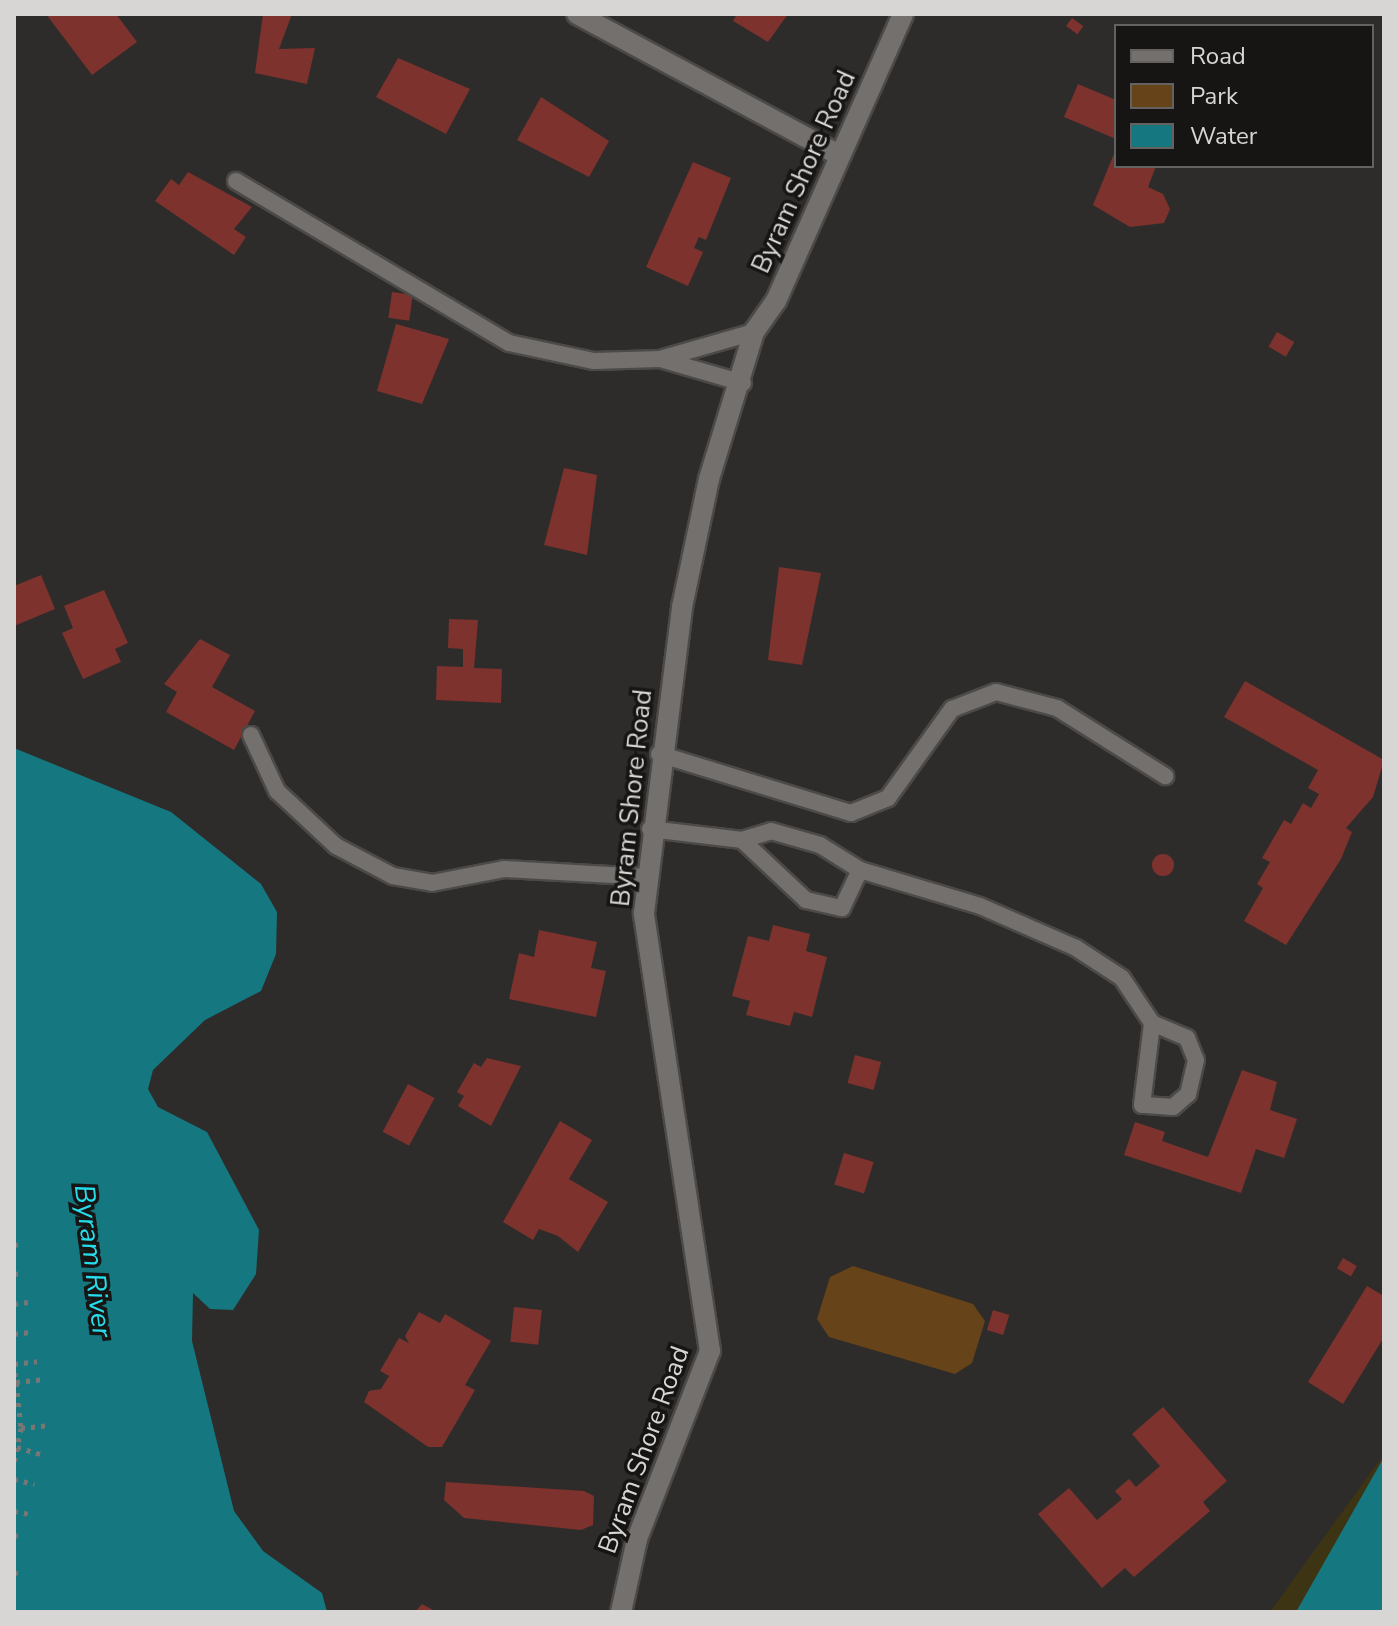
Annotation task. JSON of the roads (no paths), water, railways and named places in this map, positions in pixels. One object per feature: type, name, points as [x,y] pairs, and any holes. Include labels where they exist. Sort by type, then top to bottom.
[{"type":"street","points":[[577,14],[839,155]]},
{"type":"street","name":"Byram Shore Road","points":[[621,1612],[637,1539],[710,1351],[657,1029],[646,877],[659,754],[697,531],[743,383],[754,332],[776,301],[903,14]]},
{"type":"lane","points":[[236,181],[509,343],[594,361],[660,359],[754,332]]},
{"type":"lane","points":[[660,359],[743,383]]},
{"type":"lane","points":[[659,754],[851,813],[888,798],[952,709],[971,696],[1016,693],[1057,708],[1165,776]]},
{"type":"lane","points":[[251,735],[277,791],[336,846],[393,876],[432,883],[504,869],[646,877]]},
{"type":"lane","points":[[650,829],[742,840],[771,831],[820,845],[860,870],[980,906],[1076,948],[1122,978],[1152,1023],[1187,1038],[1196,1060],[1188,1094],[1173,1107],[1142,1105],[1152,1023]]},
{"type":"lane","points":[[742,840],[806,900],[842,908],[860,870]]},
{"type":"water","name":"Byram River","points":[[14,748],[171,812],[261,884],[277,912],[276,954],[261,991],[205,1020],[153,1070],[148,1089],[158,1107],[207,1132],[259,1230],[256,1274],[233,1310],[210,1309],[193,1293],[192,1341],[234,1511],[263,1551],[322,1593],[327,1612],[14,1612]]},
{"type":"water","points":[[1384,1457],[1384,1612],[1296,1612]]}]
